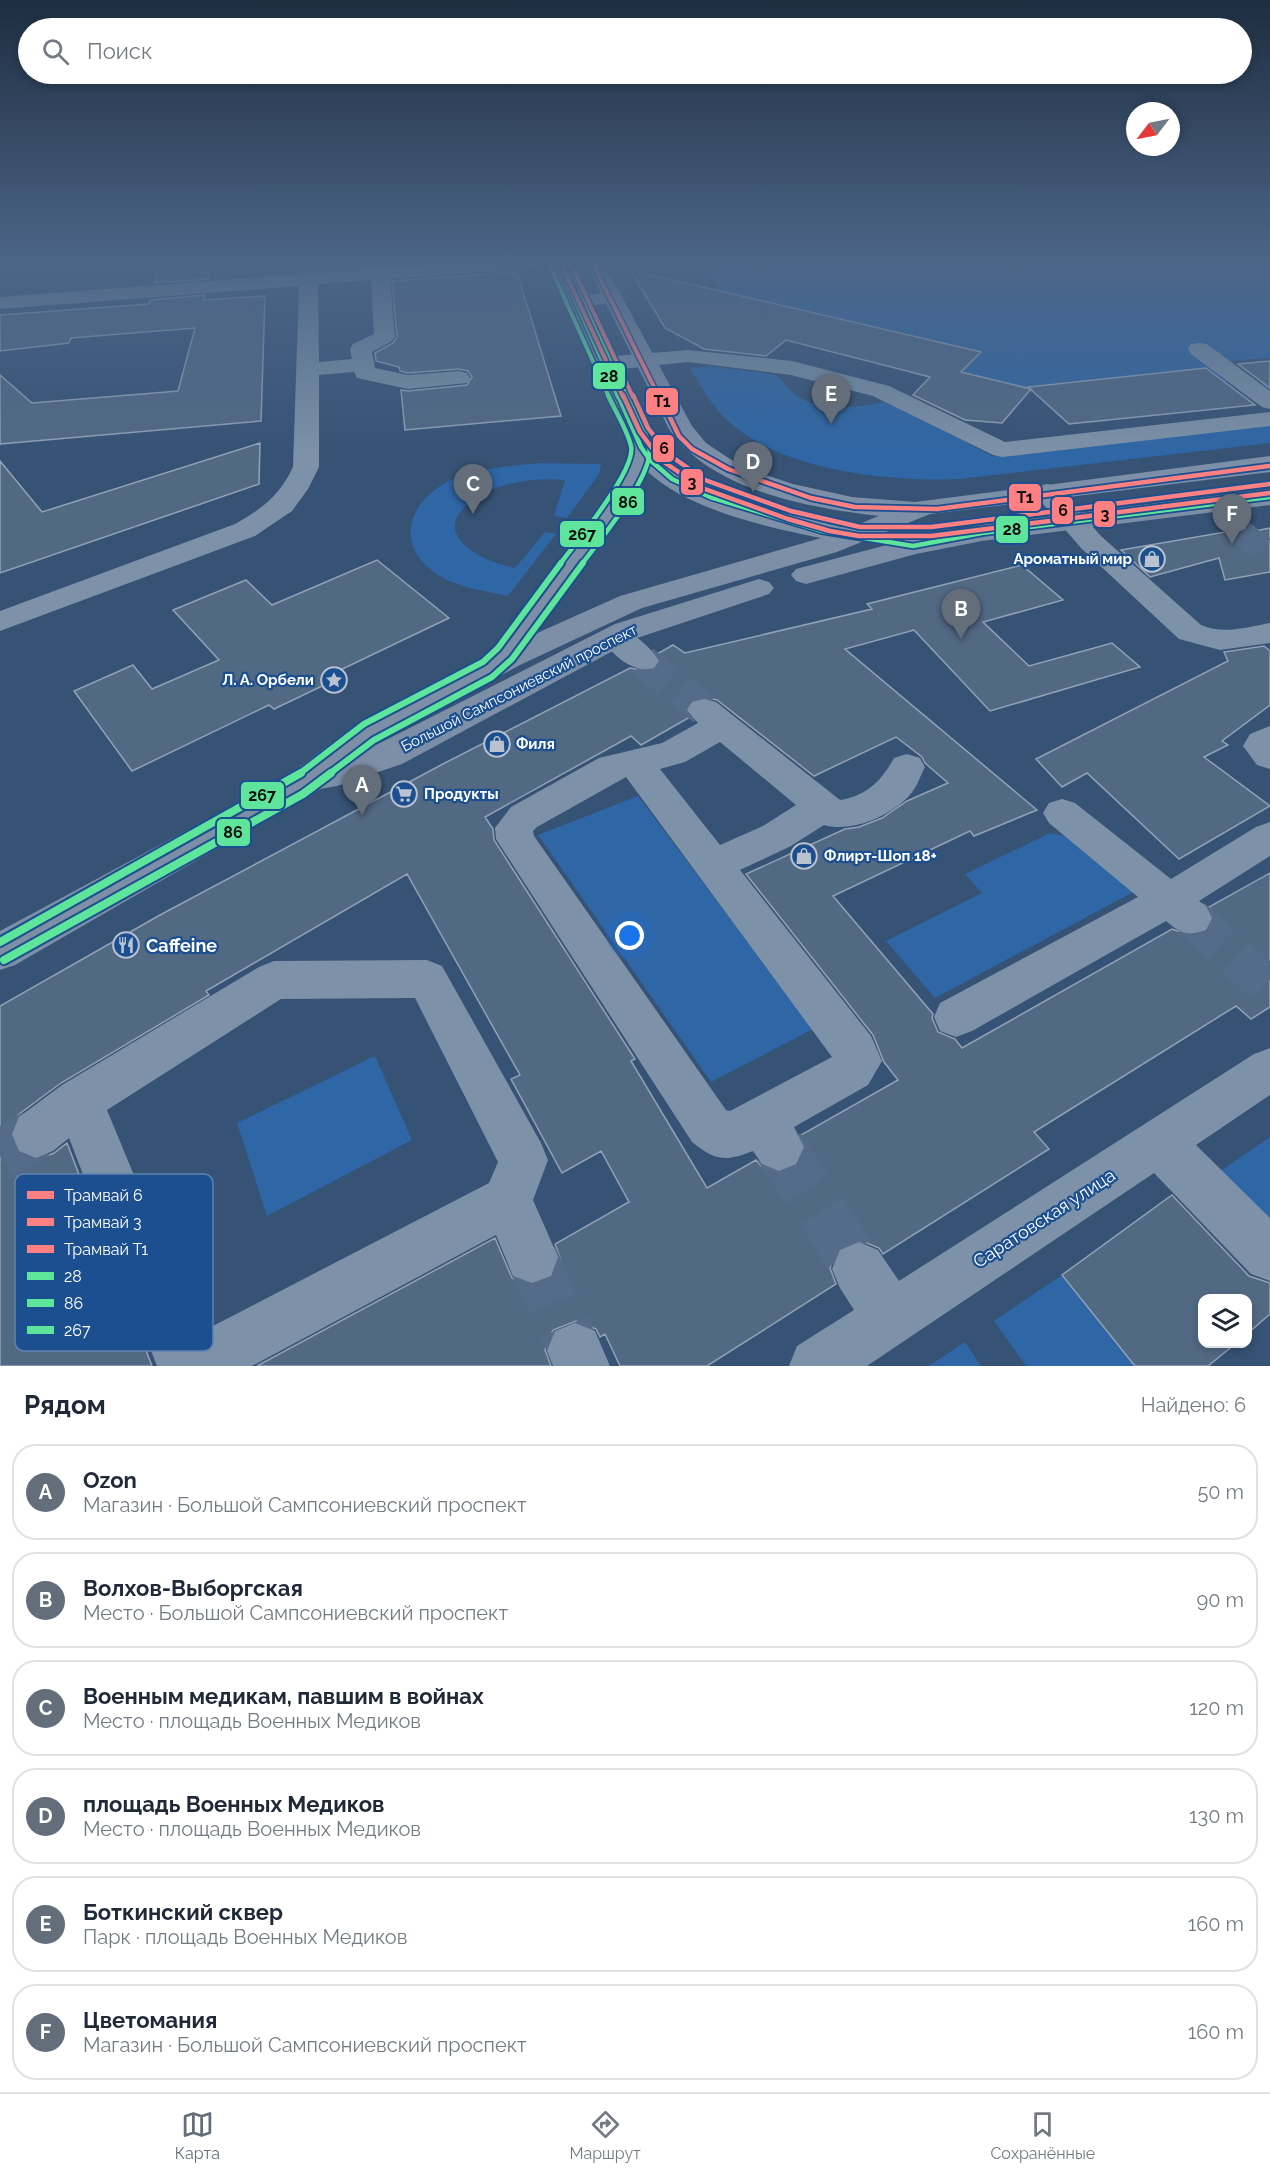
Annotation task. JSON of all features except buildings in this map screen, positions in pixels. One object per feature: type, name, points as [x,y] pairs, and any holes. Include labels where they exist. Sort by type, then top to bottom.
[{"type":"main road","points":[[586,326],[641,447],[661,471],[699,492],[789,522],[822,531],[913,546]]},
{"type":"main road","points":[[636,326],[661,355],[681,429],[688,442],[704,455],[725,467],[767,483],[834,503],[869,508],[925,507]]},
{"type":"main road","points":[[488,669],[505,654],[525,628],[619,498],[638,467],[641,447]]},
{"type":"main road","name":"Большой Сампсониевский проспект","points":[[0,952],[299,786],[369,732],[488,669],[631,602],[827,546],[925,507],[1270,464]]},
{"type":"main road","name":"Большой Сампсониевский проспект","points":[[299,786],[389,755],[615,637],[684,610],[913,546],[1073,522],[1270,497]]},
{"type":"main road","points":[[834,503],[847,522],[852,536],[837,566]]},
{"type":"street","points":[[0,622],[245,530],[279,510],[297,488],[306,467],[308,326]]},
{"type":"street","points":[[384,326],[385,337],[361,349],[365,373],[408,382],[459,378]]},
{"type":"street","points":[[1199,350],[1270,402]]},
{"type":"street","points":[[605,368],[661,355],[792,368],[880,391],[1002,450],[1270,419]]},
{"type":"street","points":[[308,370],[363,364]]},
{"type":"street","points":[[1047,492],[1091,542],[1190,632],[1206,640],[1222,641],[1270,633]]},
{"type":"street","points":[[615,637],[642,661]]},
{"type":"street","points":[[634,762],[855,1051],[859,1061],[852,1070],[770,1134],[722,1136],[709,1126],[515,839],[514,828],[524,817],[612,767],[672,753],[713,717],[823,807],[835,814],[849,813],[881,799],[898,785],[908,767]]},
{"type":"street","points":[[1270,738],[1262,743],[1261,747],[1270,756]]},
{"type":"street","points":[[713,865],[777,836],[823,807]]},
{"type":"street","points":[[1062,813],[1180,909]]},
{"type":"street","points":[[956,1017],[1180,909],[1270,837]]},
{"type":"street","points":[[36,1134],[79,1101],[274,980],[427,978],[523,1160],[507,1201],[212,1357],[185,1351]]},
{"type":"street","name":"Саратовская улица","points":[[817,1366],[1270,1070]]},
{"type":"street","points":[[79,1101],[108,1174]]},
{"type":"street","points":[[1159,1143],[1270,1256]]},
{"type":"street","points":[[507,1201],[532,1257]]},
{"type":"street","points":[[859,1269],[891,1318]]},
{"type":"shaded area","points":[[869,326],[1270,326],[1270,358],[1226,361],[1258,385],[1270,384],[1270,403],[1236,381],[1207,384],[1188,370],[1022,387],[961,372],[980,352]]},
{"type":"shaded area","points":[[711,366],[777,376],[797,396],[818,405],[854,407],[889,401],[992,456],[1270,425],[1270,443],[960,479],[869,475],[806,462],[776,451],[750,437],[721,414],[690,368]]},
{"type":"shaded area","points":[[540,463],[601,464],[599,474],[567,518],[554,516],[565,480],[543,479],[509,484],[488,491],[463,509],[456,521],[456,532],[462,542],[472,551],[485,559],[515,568],[545,532],[556,534],[508,596],[454,583],[438,575],[424,564],[415,551],[411,538],[411,525],[423,501],[435,490],[449,481],[471,473]]},
{"type":"shaded area","points":[[638,796],[813,1029],[711,1082],[538,835]]},
{"type":"shaded area","points":[[1050,833],[1074,838],[1137,890],[935,998],[886,941],[982,893],[965,874]]},
{"type":"shaded area","points":[[375,1056],[412,1140],[267,1216],[237,1123]]},
{"type":"shaded area","points":[[1270,1137],[1270,1233],[1213,1176]]},
{"type":"shaded area","points":[[1062,1275],[1135,1366],[1026,1366],[994,1321]]},
{"type":"shaded area","points":[[965,1342],[981,1366],[929,1366]]},
{"type":"tunnel","points":[[1242,533],[1270,556]]},
{"type":"tunnel","points":[[643,661],[704,710]]},
{"type":"tunnel","points":[[1191,918],[1270,988]]},
{"type":"tunnel","points":[[0,1156],[36,1134]]},
{"type":"tunnel","points":[[779,1147],[859,1269]]},
{"type":"tunnel","points":[[532,1257],[575,1351]]},
{"type":"tram line","name":"3","points":[[590,326],[640,432],[661,460],[702,488],[788,519],[830,531],[859,536],[931,536],[1270,493]]},
{"type":"tram line","name":"6","points":[[600,326],[648,428],[668,454],[705,480],[791,511],[832,522],[860,527],[931,527],[1270,484]]},
{"type":"tram line","name":"Т1","points":[[624,326],[679,436],[692,449],[728,469],[811,498],[855,507],[937,509],[1269,466]]},
{"type":"transit line","name":"267","points":[[0,942],[294,778],[364,724],[483,662],[498,648],[612,493],[629,464],[632,448],[577,326]]},
{"type":"transit line","name":"28","points":[[587,326],[641,447],[650,460],[672,479],[710,497],[822,531],[913,546],[982,533],[1270,497]]},
{"type":"transit line","name":"86","points":[[4,960],[303,794],[374,740],[492,677],[512,659],[627,503],[646,471],[650,448],[596,326]]},
{"type":"place","name":"Боткинский сквер","points":[[831,424]]},
{"type":"place","name":"площадь Военных Медиков","points":[[753,492]]},
{"type":"place","name":"Военным медикам, павшим в войнах","points":[[473,514]]},
{"type":"place","name":"Цветомания","points":[[1232,544]]},
{"type":"place","name":"Ароматный мир","points":[[1152,559]]},
{"type":"place","name":"Волхов-Выборгская","points":[[961,639]]},
{"type":"place","name":"Л. А. Орбели","points":[[334,680]]},
{"type":"place","name":"Филя","points":[[497,744]]},
{"type":"place","name":"Продукты","points":[[404,794]]},
{"type":"place","name":"Ozon","points":[[362,815]]},
{"type":"place","name":"Флирт-Шоп 18+","points":[[804,856]]},
{"type":"place","name":"Caffeine","points":[[126,945]]}]
